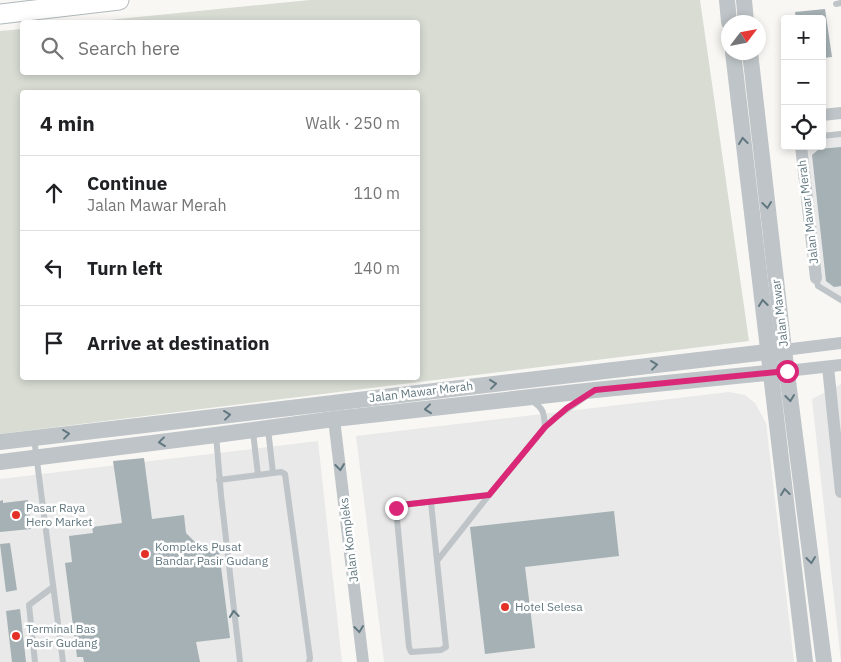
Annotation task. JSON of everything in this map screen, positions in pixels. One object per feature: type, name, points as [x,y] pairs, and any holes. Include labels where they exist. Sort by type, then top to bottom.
[{"type":"main road","points":[[0,14],[119,0]]},
{"type":"street","points":[[727,0],[728,15]]},
{"type":"street","points":[[744,0],[745,15]]},
{"type":"street","name":"Jalan Mawar","points":[[734,60],[779,372],[824,662]]},
{"type":"street","name":"Jalan Mawar","points":[[751,60],[776,351]]},
{"type":"street","points":[[826,115],[841,113]]},
{"type":"street","name":"Jalan Mawar Merah","points":[[801,150],[816,278]]},
{"type":"street","name":"Jalan Mawar Merah","points":[[0,442],[841,342]]},
{"type":"street","name":"Jalan Mawar Merah","points":[[0,462],[334,419],[841,365]]},
{"type":"street","points":[[828,367],[841,492]]},
{"type":"street","name":"Jalan Mawar","points":[[779,372],[805,662]]},
{"type":"street","name":"Jalan Kompleks","points":[[334,419],[363,662]]},
{"type":"lane","points":[[826,136],[841,134]]},
{"type":"lane","points":[[816,278],[818,286],[841,300]]},
{"type":"lane","points":[[437,561],[545,427],[595,390]]},
{"type":"lane","points":[[528,398],[543,410],[545,427]]},
{"type":"lane","points":[[258,412],[260,429],[258,475]]},
{"type":"lane","points":[[258,412],[260,429],[273,473]]},
{"type":"lane","points":[[216,435],[219,480],[240,662]]},
{"type":"lane","points":[[34,438],[63,662]]},
{"type":"lane","points":[[219,480],[273,473],[283,473],[286,477],[309,662]]},
{"type":"lane","points":[[431,502],[446,647],[441,650],[411,652],[396,508],[401,505],[489,495]]},
{"type":"lane","points":[[35,662],[29,605],[53,587]]},
{"type":"shaded area","points":[[310,0],[700,0],[749,341],[0,434],[0,31],[20,29],[20,75],[420,75],[420,20],[108,20]]},
{"type":"shaded area","points":[[841,131],[841,302],[817,288],[797,150],[826,150],[826,133]]},
{"type":"shaded area","points":[[841,384],[841,662],[812,399]]},
{"type":"shaded area","points":[[729,392],[745,395],[755,403],[766,423],[794,662],[384,662],[356,436]]},
{"type":"shaded area","points":[[318,441],[342,662],[0,662],[0,479]]},
{"type":"building","points":[[825,9],[826,15],[795,15],[795,12]]},
{"type":"building","points":[[826,16],[832,57],[826,58]]},
{"type":"building","points":[[841,147],[841,286],[834,287],[826,281],[812,155],[818,150],[826,150],[826,148]]},
{"type":"building","name":"Kompleks Pusat Bandar Pasir Gudang","points":[[144,458],[152,519],[184,515],[186,533],[199,546],[218,543],[230,638],[196,642],[200,662],[84,662],[83,657],[77,657],[65,563],[72,562],[69,536],[93,533],[92,527],[122,523],[113,461]]},
{"type":"building","points":[[3,500],[3,503],[28,500],[31,529],[0,532],[0,501]]},
{"type":"building","name":"Hotel Selesa","points":[[614,511],[619,556],[525,567],[535,648],[485,654],[470,527]]},
{"type":"building","points":[[10,543],[17,590],[6,592],[0,544]]},
{"type":"building","name":"Terminal Bas Pasir Gudang","points":[[20,609],[26,662],[12,662],[6,611]]},
{"type":"place","name":"Pasar Raya Hero Market","points":[[16,515]]},
{"type":"place","name":"Kompleks Pusat Bandar Pasir Gudang","points":[[145,554]]},
{"type":"place","name":"Hotel Selesa","points":[[505,607]]},
{"type":"place","name":"Terminal Bas Pasir Gudang","points":[[16,636]]},
{"type":"route","points":[[396,508],[401,505],[489,495],[545,427],[567,408],[595,390],[787,371]]}]
